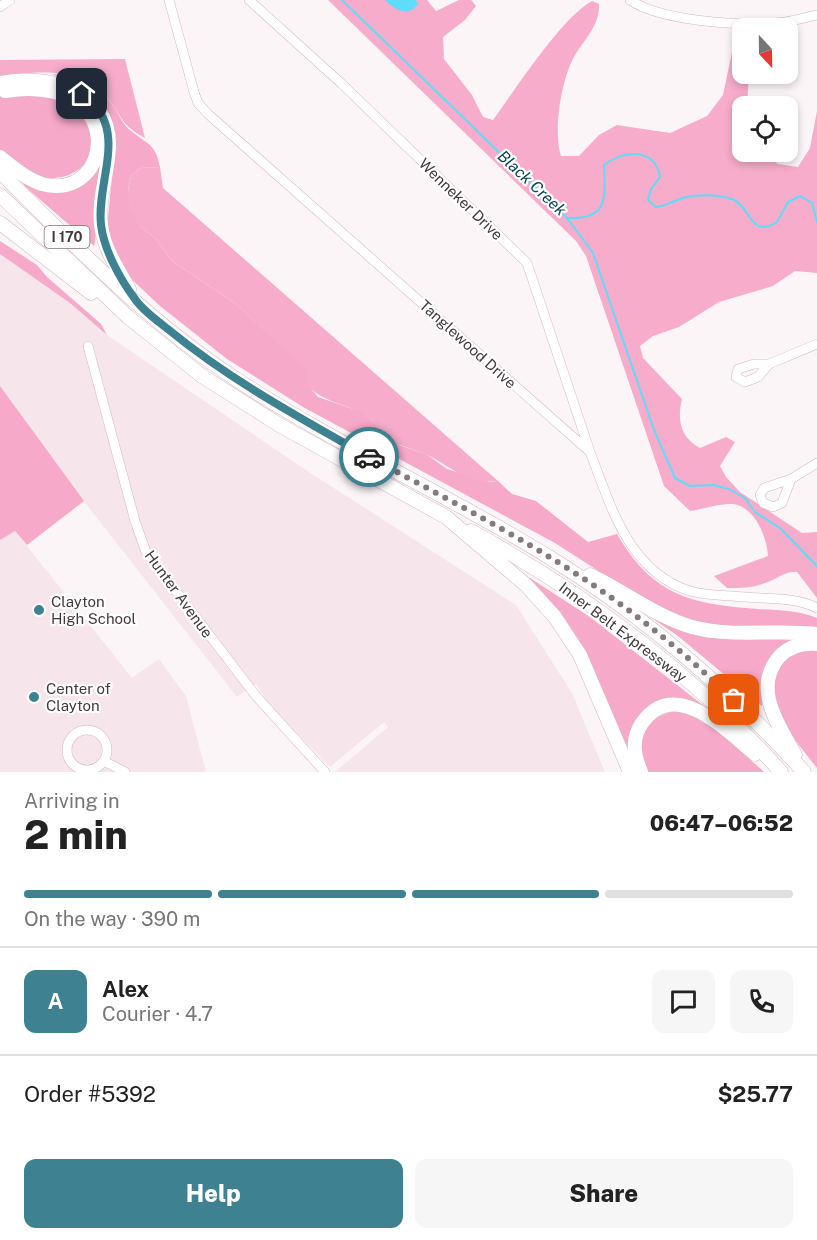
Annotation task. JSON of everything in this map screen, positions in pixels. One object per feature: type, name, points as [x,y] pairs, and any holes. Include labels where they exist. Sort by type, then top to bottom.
[{"type":"highway","points":[[0,83],[30,79],[61,84],[92,101],[101,112],[106,124],[109,143],[101,208],[103,236],[136,301]]},
{"type":"highway","points":[[0,92],[30,88],[69,98],[79,104],[93,120],[99,140],[98,153],[87,171],[60,185],[50,186],[31,179],[0,157]]},
{"type":"highway","name":"Inner Belt Expressway","points":[[0,172],[136,301],[183,341],[261,395],[534,548],[600,590],[676,648],[746,710],[805,772]]},
{"type":"highway","name":"I 170","points":[[0,195],[152,337],[202,376],[254,410],[446,517]]},
{"type":"highway","points":[[0,223],[152,337]]},
{"type":"highway","points":[[446,517],[526,585],[567,634],[591,677],[630,772]]},
{"type":"highway","name":"Inner Belt Expressway","points":[[446,517],[555,580],[632,634],[705,695],[779,772]]},
{"type":"highway","points":[[534,548],[619,589],[660,614],[693,627],[724,632],[817,634]]},
{"type":"highway","points":[[805,772],[775,719],[770,705],[767,683],[770,672],[782,654],[804,644],[817,644]]},
{"type":"highway","points":[[641,772],[634,746],[639,728],[652,713],[671,705],[682,705],[701,711],[779,772]]},
{"type":"street","points":[[0,7],[10,0]]},
{"type":"street","name":"Tanglewood Drive","points":[[169,0],[198,103],[590,452],[624,535],[631,547],[660,575],[692,591],[788,600],[817,608]]},
{"type":"street","name":"Wenneker Drive","points":[[249,0],[342,84],[527,263],[590,452]]},
{"type":"street","points":[[630,0],[643,8],[672,16],[703,20],[776,23],[817,15]]},
{"type":"street","points":[[770,364],[817,344]]},
{"type":"street","name":"Hunter Avenue","points":[[88,346],[132,511],[146,552],[256,696],[325,772]]},
{"type":"street","points":[[791,479],[817,463]]},
{"type":"street","points":[[89,730],[101,735],[106,745],[104,761],[91,770],[76,767],[67,752],[72,737],[89,730]]},
{"type":"street","points":[[104,761],[125,772]]},
{"type":"shaded area","points":[[328,0],[427,0],[436,11],[459,0],[471,0],[476,6],[465,20],[443,37],[444,59],[472,95],[483,117],[493,120],[553,38],[592,1],[599,4],[594,26],[574,57],[565,79],[558,120],[561,156],[579,156],[599,135],[617,125],[670,133],[707,116],[723,95],[732,52],[732,84],[748,84],[748,96],[732,96],[732,162],[775,162],[798,167],[810,148],[817,111],[817,273],[795,271],[773,286],[719,302],[679,327],[653,336],[640,346],[643,358],[682,399],[680,421],[688,439],[700,448],[726,437],[735,442],[720,466],[726,477],[740,492],[802,533],[817,532],[817,598],[797,572],[784,574],[760,585],[741,588],[727,588],[714,576],[768,556],[762,532],[753,517],[741,506],[723,504],[690,511],[664,486],[586,256],[576,241]]},
{"type":"shaded area","points":[[125,59],[145,138],[127,125],[108,98],[86,80],[58,73],[28,73],[0,77],[0,60]]},
{"type":"shaded area","points":[[52,74],[80,79],[95,86],[108,98],[128,128],[153,148],[160,167],[140,168],[131,176],[128,191],[140,226],[156,239],[172,261],[236,304],[308,370],[308,385],[318,397],[362,412],[399,445],[426,454],[447,469],[490,482],[498,481],[512,494],[536,501],[588,542],[617,534],[645,571],[660,584],[676,593],[713,604],[803,613],[817,618],[817,629],[720,626],[699,623],[653,606],[555,543],[303,407],[227,359],[160,306],[126,274],[116,260],[107,228],[114,158],[105,107],[94,95],[77,84]]},
{"type":"shaded area","points":[[34,94],[74,107],[91,127],[93,148],[83,166],[75,172],[64,176],[36,178],[0,152],[0,97]]},
{"type":"shaded area","points":[[103,157],[94,246],[23,185],[26,183],[35,189],[61,190]]},
{"type":"shaded area","points":[[160,167],[163,188],[498,481],[476,480],[467,477],[423,453],[383,439],[369,418],[327,399],[307,385],[307,370],[236,304],[172,261],[156,239],[140,226],[129,209],[128,191],[131,176],[140,168]]},
{"type":"shaded area","points":[[0,241],[37,265],[47,277],[101,324],[107,335],[70,303],[0,254]]},
{"type":"shaded area","points":[[0,254],[70,303],[107,335],[309,472],[516,605],[572,693],[605,772],[335,772],[388,727],[384,722],[330,767],[272,708],[256,684],[237,697],[57,467],[0,386]]},
{"type":"shaded area","points":[[0,386],[84,501],[27,545],[15,531],[0,540]]},
{"type":"shaded area","name":"Clayton High School","points":[[0,431],[15,531],[132,678],[159,659],[186,696],[206,772],[0,772]]},
{"type":"shaded area","points":[[530,578],[590,617],[704,706],[702,708],[654,707],[631,758],[595,676],[527,582]]},
{"type":"shaded area","points":[[646,614],[663,621],[801,637],[779,652],[768,664],[763,680],[762,706],[678,636]]},
{"type":"shaded area","points":[[817,649],[817,768],[786,729],[771,695],[776,668],[795,652]]},
{"type":"shaded area","points":[[676,710],[700,714],[764,772],[644,772],[640,748],[642,732],[653,720]]},
{"type":"water","points":[[385,0],[416,0],[418,4],[406,12],[393,7]]},
{"type":"waterway","name":"Black Creek","points":[[342,0],[567,218],[581,218],[597,211],[604,197],[604,165],[620,156],[637,154],[652,160],[657,167],[660,177],[651,189],[648,200],[656,207],[679,199],[702,195],[722,197],[734,200],[756,224],[762,227],[777,222],[788,202],[800,196],[812,203],[817,222]]},
{"type":"waterway","points":[[567,218],[593,253],[654,430],[675,478],[690,486],[714,485],[729,489],[745,498],[755,512],[780,528],[817,566]]},
{"type":"way so far","points":[[369,457],[521,540],[600,590],[664,638],[734,700]]},
{"type":"place","name":"Clayton High School","points":[[39,610]]},
{"type":"place","name":"Center of Clayton","points":[[34,697]]},
{"type":"route","points":[[82,94],[101,112],[106,124],[109,150],[102,197],[103,236],[115,264],[136,301],[183,341],[234,378],[369,457]]}]
